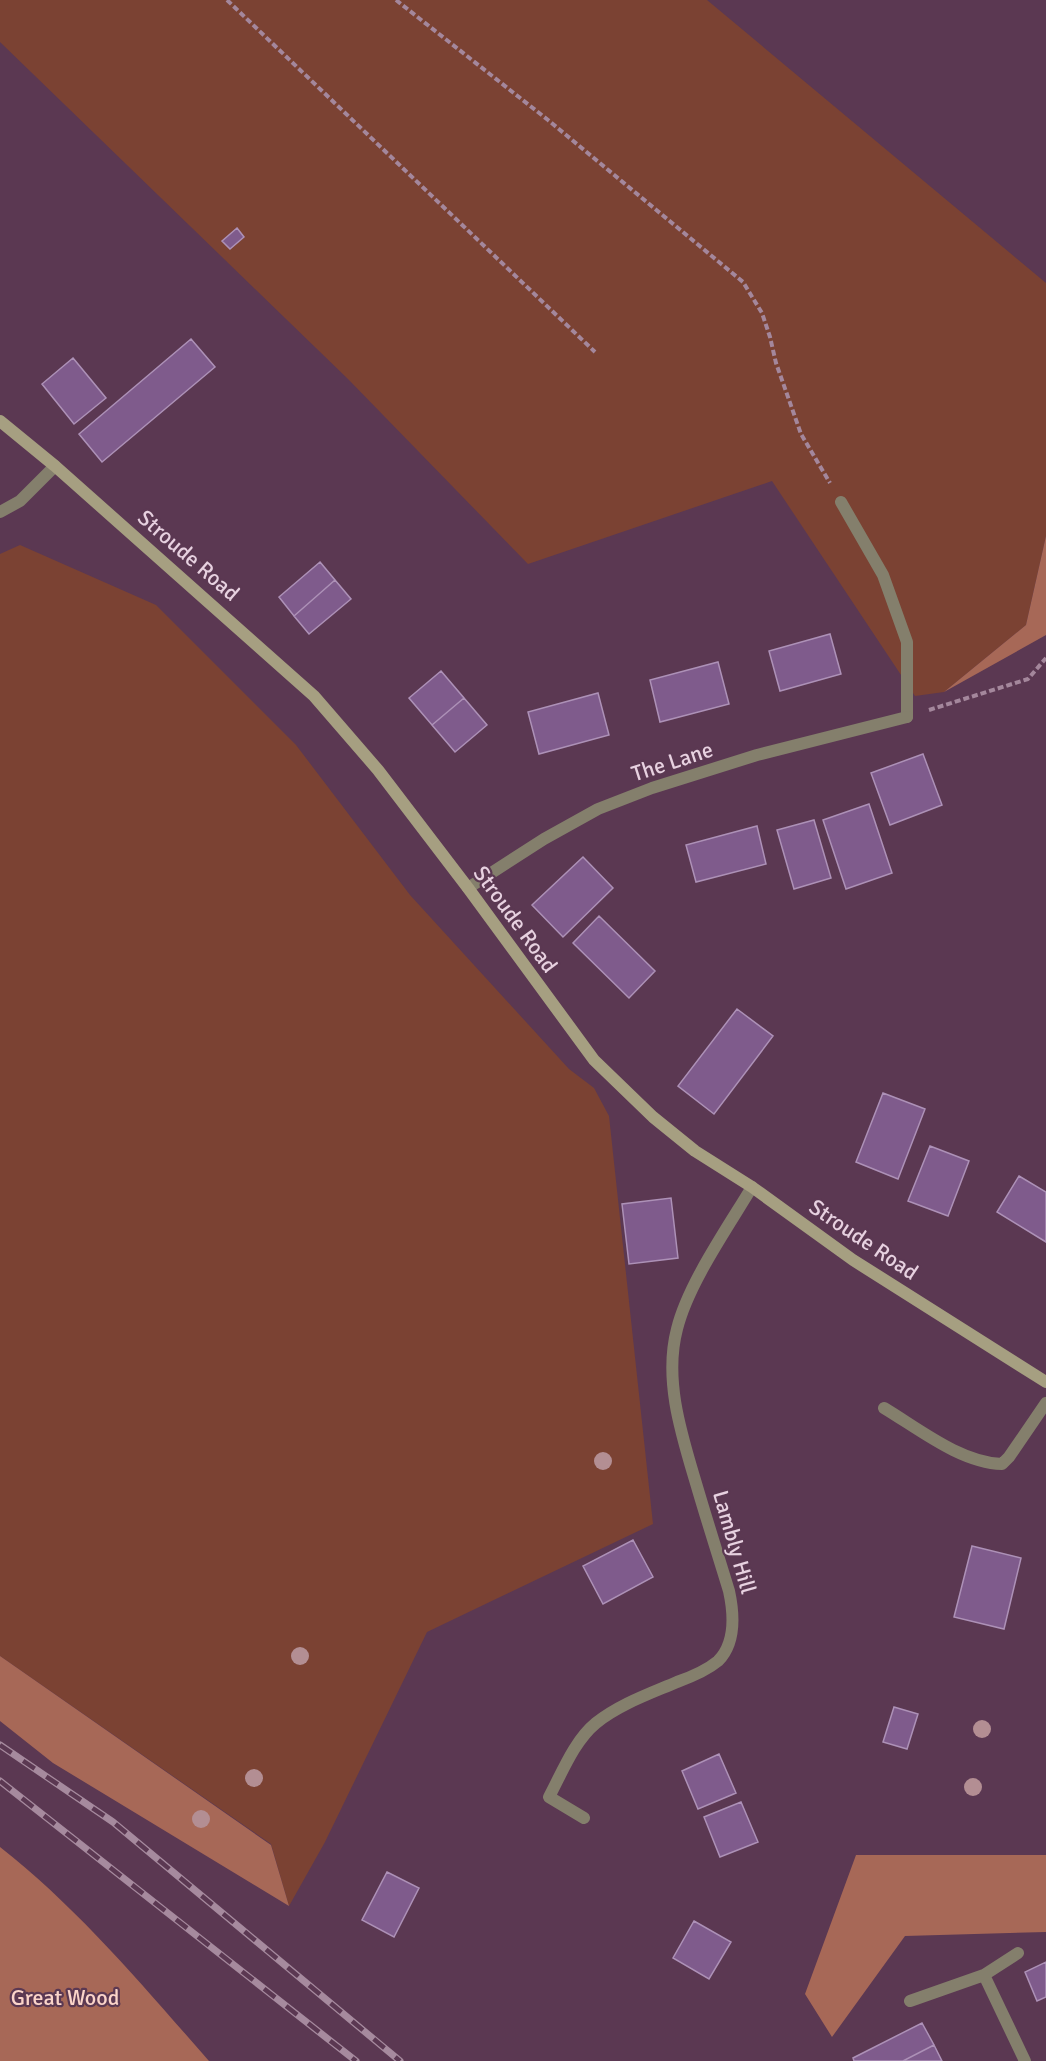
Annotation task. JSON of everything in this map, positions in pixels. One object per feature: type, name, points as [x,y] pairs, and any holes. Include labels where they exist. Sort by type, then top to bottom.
[{"type":"street","name":"Stroude Road","points":[[0,421],[55,466],[314,696],[378,770],[594,1060],[662,1124],[695,1151],[752,1187],[853,1260],[1046,1382]]},
{"type":"street","points":[[0,512],[20,501],[55,466]]},
{"type":"street","points":[[841,502],[883,575],[907,642],[907,717]]},
{"type":"street","name":"The Lane","points":[[468,888],[544,839],[598,809],[652,788],[757,755],[907,717]]},
{"type":"street","name":"Lambly Hill","points":[[584,1818],[549,1797],[576,1746],[592,1726],[617,1708],[701,1672],[719,1660],[730,1640],[734,1615],[729,1591],[681,1433],[672,1363],[677,1326],[693,1289],[752,1187]]},
{"type":"street","points":[[884,1408],[960,1454],[989,1464],[1002,1464],[1046,1403]]},
{"type":"street","points":[[910,2001],[984,1975],[1018,1953]]},
{"type":"street","points":[[984,1975],[1025,2061]]},
{"type":"path","points":[[227,0],[595,352]]},
{"type":"path","points":[[396,0],[548,120],[743,282],[762,314],[776,363],[801,434],[841,502]]},
{"type":"path","points":[[907,717],[1028,679],[1046,658]]},
{"type":"shaded area","points":[[0,0],[707,0],[1046,283],[1046,536],[1026,625],[944,692],[915,696],[772,481],[528,564],[348,379],[0,42]]},
{"type":"shaded area","points":[[20,545],[156,605],[296,745],[410,895],[569,1069],[594,1088],[609,1116],[653,1524],[427,1632],[325,1842],[289,1906],[271,1844],[0,1656],[0,554]]},
{"type":"green space","points":[[1046,536],[1046,635],[944,692],[1026,625]]},
{"type":"green space","points":[[0,1656],[271,1845],[289,1906],[53,1763],[0,1721]]},
{"type":"green space","name":"Great Wood","points":[[0,1847],[83,1922],[209,2061],[0,2061]]},
{"type":"green space","points":[[856,1855],[1046,1855],[1046,1932],[905,1936],[832,2037],[805,1994]]},
{"type":"building","points":[[237,228],[244,237],[230,249],[222,241]]},
{"type":"building","points":[[191,339],[215,367],[102,462],[79,434]]},
{"type":"building","points":[[73,358],[106,398],[74,424],[42,384]]},
{"type":"building","points":[[320,562],[335,580],[294,616],[279,597]]},
{"type":"building","points":[[335,580],[351,599],[309,634],[294,616]]},
{"type":"building","points":[[830,634],[841,674],[780,691],[769,651]]},
{"type":"building","points":[[718,662],[729,704],[660,722],[650,680]]},
{"type":"building","points":[[441,671],[464,698],[432,725],[409,698]]},
{"type":"building","points":[[598,693],[609,735],[539,754],[528,712]]},
{"type":"building","points":[[464,698],[487,725],[455,752],[432,725]]},
{"type":"building","points":[[923,754],[942,805],[890,825],[871,773]]},
{"type":"building","points":[[869,804],[892,873],[846,889],[823,820]]},
{"type":"building","points":[[814,820],[831,878],[794,889],[777,830]]},
{"type":"building","points":[[757,826],[766,864],[696,882],[686,845]]},
{"type":"building","points":[[583,857],[613,888],[563,937],[532,905]]},
{"type":"building","points":[[599,916],[655,971],[629,998],[573,943]]},
{"type":"building","points":[[737,1009],[773,1036],[714,1114],[678,1086]]},
{"type":"building","points":[[883,1093],[925,1109],[898,1179],[856,1162]]},
{"type":"building","points":[[930,1146],[969,1161],[948,1216],[908,1201]]},
{"type":"building","points":[[1019,1176],[1046,1192],[1046,1242],[997,1212]]},
{"type":"building","points":[[671,1198],[678,1258],[629,1264],[622,1204]]},
{"type":"building","points":[[633,1540],[653,1577],[603,1604],[583,1566]]},
{"type":"building","points":[[972,1546],[1021,1558],[1004,1629],[954,1617]]},
{"type":"building","points":[[894,1707],[918,1714],[907,1749],[883,1742]]},
{"type":"building","points":[[719,1754],[736,1793],[698,1809],[682,1771]]},
{"type":"building","points":[[741,1802],[758,1842],[720,1857],[704,1817]]},
{"type":"building","points":[[387,1872],[419,1888],[394,1937],[362,1920]]},
{"type":"building","points":[[694,1921],[731,1942],[709,1979],[673,1958]]},
{"type":"building","points":[[1046,1962],[1046,1997],[1037,2001],[1025,1972]]},
{"type":"building","points":[[922,2023],[934,2045],[903,2061],[854,2061],[853,2058]]},
{"type":"building","points":[[934,2045],[942,2061],[903,2061]]},
{"type":"railway","points":[[0,1745],[113,1822],[400,2061]]},
{"type":"railway","points":[[0,1781],[356,2061]]}]
